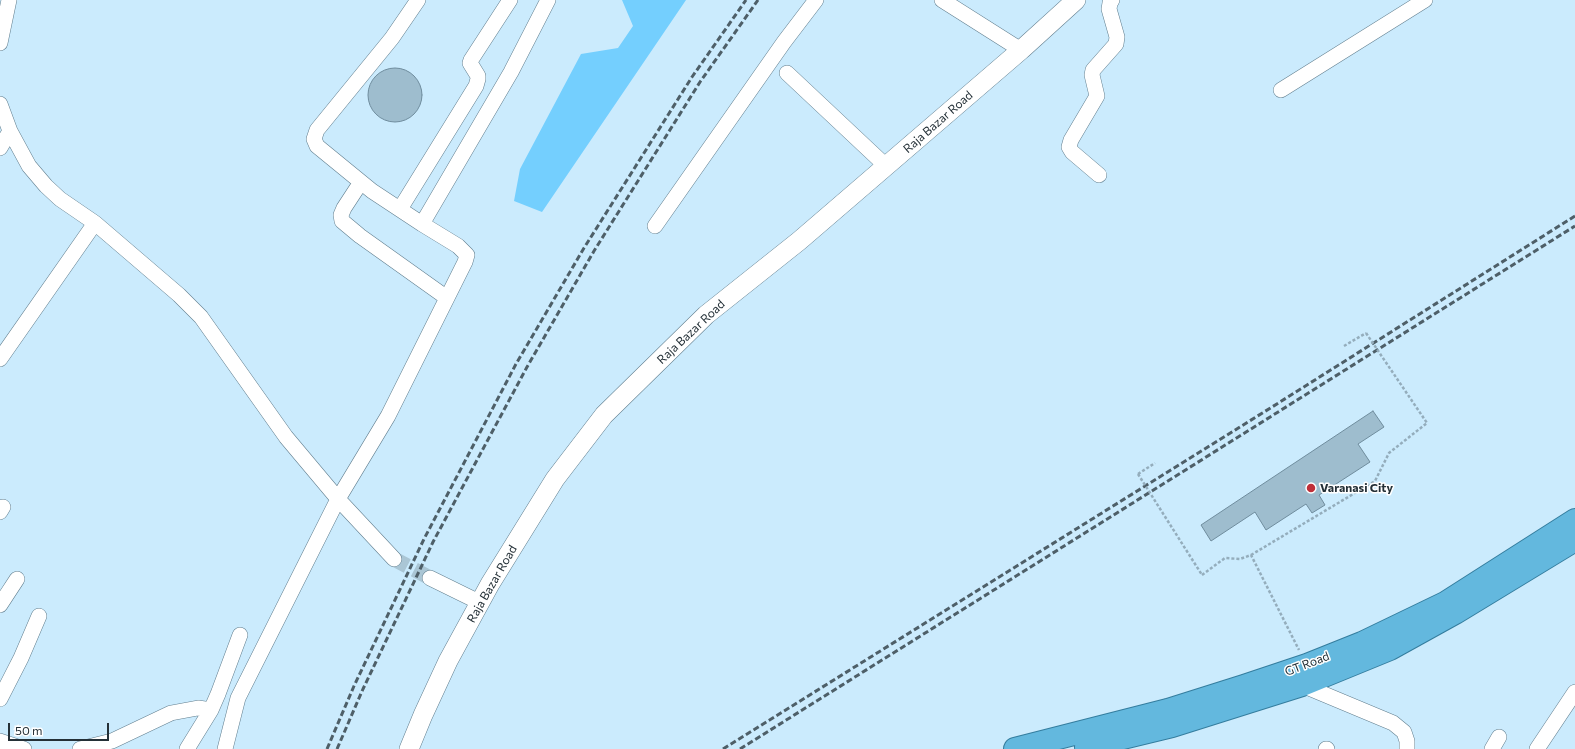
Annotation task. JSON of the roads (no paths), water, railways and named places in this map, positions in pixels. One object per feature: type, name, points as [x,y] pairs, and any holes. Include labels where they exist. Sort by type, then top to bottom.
[{"type":"highway","name":"GT Road","points":[[1015,749],[1168,710],[1244,686],[1304,675],[1362,642],[1445,603],[1575,520]]},
{"type":"highway","name":"GT Road","points":[[1075,749],[1172,726],[1304,675],[1390,649],[1456,613],[1575,540]]},
{"type":"street","points":[[0,43],[9,0]]},
{"type":"street","points":[[225,749],[238,698],[338,499],[388,416],[465,262],[467,255],[458,246],[422,224],[361,182],[317,146],[314,139],[317,130],[392,38],[418,0]]},
{"type":"street","points":[[400,209],[476,86],[478,76],[470,63],[471,60],[510,0]]},
{"type":"street","points":[[422,224],[511,72],[548,0]]},
{"type":"street","points":[[655,226],[784,42],[816,0]]},
{"type":"street","points":[[942,0],[1021,50]]},
{"type":"street","name":"Raja Bazar Road","points":[[409,749],[422,715],[448,661],[490,584],[555,479],[604,416],[706,315],[799,241],[1021,50],[1076,0]]},
{"type":"street","points":[[1099,175],[1072,152],[1069,147],[1071,140],[1097,96],[1092,75],[1093,70],[1116,44],[1117,37],[1109,9],[1112,0]]},
{"type":"street","points":[[1282,90],[1425,0]]},
{"type":"street","points":[[788,73],[886,166]]},
{"type":"street","points":[[0,104],[10,131],[29,166],[46,186],[60,199],[95,223],[180,295],[201,317],[286,437],[338,499],[394,559]]},
{"type":"street","points":[[0,148],[10,131]]},
{"type":"street","points":[[361,182],[344,208],[341,215],[342,221],[360,236],[447,298]]},
{"type":"street","points":[[0,359],[95,223]]},
{"type":"street","points":[[430,578],[481,603]]},
{"type":"street","points":[[0,605],[17,580]]},
{"type":"street","points":[[0,699],[21,658],[39,616]]},
{"type":"street","points":[[188,749],[211,710],[240,635]]},
{"type":"street","points":[[1304,675],[1393,723],[1404,732],[1408,741],[1407,749]]},
{"type":"street","points":[[220,689],[238,698]]},
{"type":"street","points":[[1537,749],[1575,692]]},
{"type":"street","points":[[80,749],[111,745],[172,713],[198,708],[211,710]]},
{"type":"street","points":[[0,741],[24,749]]},
{"type":"water","points":[[622,0],[686,0],[542,212],[514,201],[520,169],[581,54],[618,48],[633,26]]},
{"type":"tunnel","points":[[394,559],[430,578]]},
{"type":"railway","points":[[327,749],[354,686],[424,539],[516,364],[584,248],[692,77],[746,0]]},
{"type":"railway","points":[[337,749],[363,689],[433,542],[527,367],[594,251],[700,82],[758,0]]},
{"type":"railway","points":[[723,749],[1272,407],[1575,216]]},
{"type":"railway","points":[[740,749],[1575,226]]},
{"type":"place","name":"Varanasi City","points":[[1311,488]]}]
